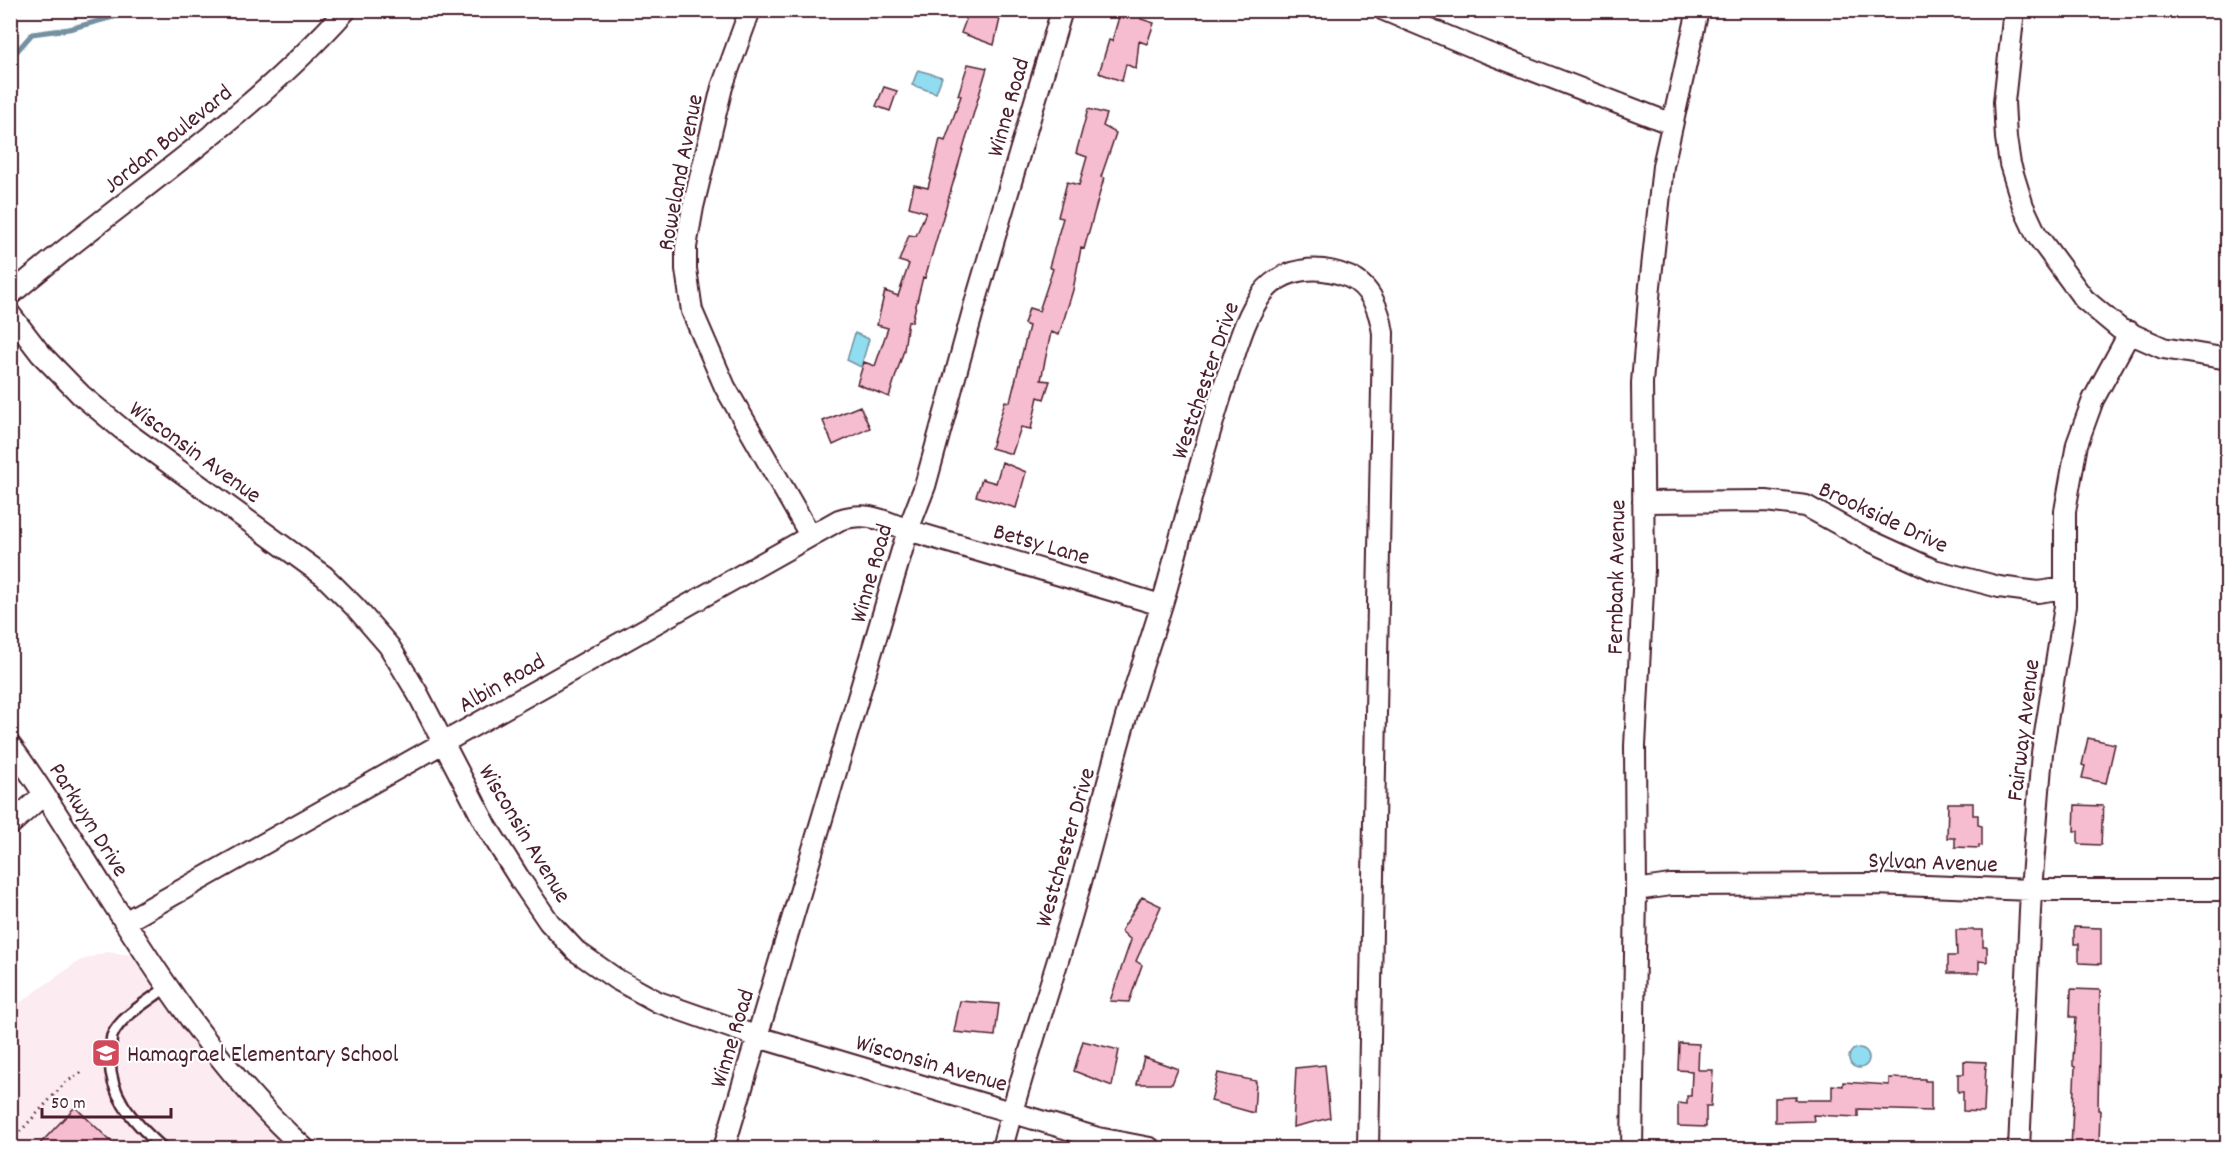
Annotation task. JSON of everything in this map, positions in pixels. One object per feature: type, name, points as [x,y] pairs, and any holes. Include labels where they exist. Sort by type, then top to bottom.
[{"type":"street","name":"Jordan Boulevard","points":[[10,295],[46,264],[118,210],[262,95],[315,45],[346,10]]},
{"type":"street","name":"Roweland Avenue","points":[[750,10],[722,87],[693,207],[686,247],[686,269],[692,311],[725,387],[810,535]]},
{"type":"street","name":"Winne Road","points":[[724,1149],[908,530],[925,486],[979,291],[1062,10]]},
{"type":"street","points":[[1384,10],[1485,52],[1672,124]]},
{"type":"street","name":"Fernbank Avenue","points":[[1632,1149],[1636,890],[1635,746],[1644,570],[1642,383],[1663,166],[1698,10]]},
{"type":"street","points":[[2014,10],[2004,102],[2010,164],[2036,234],[2084,299],[2120,329],[2163,348],[2228,359]]},
{"type":"street","name":"Westchester Drive","points":[[1002,1149],[1011,1112],[1067,931],[1217,406],[1244,327],[1254,307],[1269,286],[1293,272],[1312,268],[1325,269],[1352,278],[1374,301],[1381,317],[1383,333],[1368,1149]]},
{"type":"street","name":"Wisconsin Avenue","points":[[10,314],[40,353],[89,402],[122,429],[324,576],[356,608],[389,646],[445,743],[487,827],[519,878],[549,922],[576,951],[616,979],[658,1002],[758,1037],[1098,1138],[1150,1149]]},
{"type":"street","name":"Fairway Avenue","points":[[2019,1149],[2031,890],[2042,753],[2065,606],[2065,511],[2077,444],[2093,400],[2130,332]]},
{"type":"street","name":"Brookside Drive","points":[[1643,502],[1766,501],[1806,506],[1864,538],[1934,570],[1999,586],[2038,592],[2065,588]]},
{"type":"street","name":"Albin Road","points":[[125,922],[839,520],[856,514],[874,517],[908,530]]},
{"type":"street","name":"Betsy Lane","points":[[908,530],[1161,605]]},
{"type":"street","name":"Parkwyn Drive","points":[[10,745],[44,794],[125,922],[219,1059],[276,1123],[304,1149]]},
{"type":"street","points":[[10,825],[44,794]]},
{"type":"street","name":"Sylvan Avenue","points":[[1636,890],[1670,885],[1874,884],[2031,890],[2228,890]]},
{"type":"lane","points":[[163,1149],[136,1124],[115,1092],[109,1063],[112,1036],[126,1018],[168,986]]},
{"type":"path","points":[[10,1137],[16,1136],[65,1083],[82,1072]]},
{"type":"shaded area","name":"Hamagrael Elementary School","points":[[106,952],[130,955],[225,1085],[285,1148],[11,1148],[11,1009],[79,961]]},
{"type":"water","points":[[918,70],[942,77],[936,93],[912,85]]},
{"type":"water","points":[[855,333],[869,339],[861,367],[847,360]]},
{"type":"water","points":[[1859,1048],[1866,1051],[1869,1058],[1866,1065],[1859,1068],[1852,1065],[1849,1058],[1852,1051]]},
{"type":"building","points":[[981,10],[1002,10],[994,45],[961,33],[968,14],[980,16]]},
{"type":"building","points":[[1121,10],[1143,10],[1141,19],[1154,23],[1147,44],[1139,41],[1136,69],[1126,64],[1122,81],[1099,73]]},
{"type":"building","points":[[968,64],[987,68],[925,278],[923,277],[912,322],[908,321],[904,350],[889,397],[857,384],[864,362],[875,366],[888,328],[877,325],[885,291],[898,296],[909,264],[899,261],[909,235],[916,236],[926,212],[909,207],[914,185],[928,188],[940,139],[945,141],[961,96],[958,95]]},
{"type":"building","points":[[884,87],[897,91],[890,111],[876,106]]},
{"type":"building","points":[[1088,109],[1107,114],[1103,126],[1116,133],[1101,177],[1104,178],[1084,249],[1081,248],[1073,290],[1059,335],[1051,332],[1041,380],[1050,381],[1044,399],[1038,397],[1031,429],[1021,427],[1012,454],[991,448],[1005,401],[1010,402],[1029,326],[1024,324],[1029,308],[1039,311],[1053,269],[1049,267],[1063,218],[1058,217],[1067,182],[1079,185],[1087,157],[1076,153]]},
{"type":"building","points":[[860,406],[870,428],[833,445],[823,421]]},
{"type":"building","points":[[1002,462],[1026,472],[1016,508],[976,496],[982,479],[996,483]]},
{"type":"building","points":[[2088,738],[2115,744],[2106,783],[2082,778],[2085,766],[2082,765]]},
{"type":"building","points":[[1948,803],[1973,803],[1973,815],[1978,815],[1978,825],[1982,826],[1982,846],[1979,845],[1979,848],[1955,847],[1955,838],[1947,838]]},
{"type":"building","points":[[2075,805],[2103,806],[2101,845],[2078,844],[2078,831],[2074,831]]},
{"type":"building","points":[[1142,897],[1161,906],[1136,961],[1142,965],[1129,1002],[1110,1001],[1131,940],[1121,931]]},
{"type":"building","points":[[2074,927],[2101,928],[2101,964],[2079,963],[2079,944],[2074,944]]},
{"type":"building","points":[[1956,930],[1983,930],[1983,947],[1987,947],[1987,962],[1979,961],[1979,973],[1948,973],[1948,956],[1957,956]]},
{"type":"building","points":[[2071,989],[2100,990],[2098,1110],[2100,1110],[2099,1144],[2096,1144],[2096,1149],[2071,1149],[2076,1017],[2070,1017]]},
{"type":"building","points":[[960,1001],[999,1004],[995,1036],[954,1032]]},
{"type":"building","points":[[1083,1041],[1119,1050],[1112,1086],[1074,1071]]},
{"type":"building","points":[[1679,1043],[1699,1044],[1698,1070],[1713,1070],[1711,1106],[1706,1106],[1706,1127],[1678,1126],[1678,1103],[1687,1104],[1687,1096],[1691,1096],[1692,1071],[1678,1070]]},
{"type":"building","points":[[1144,1057],[1178,1069],[1172,1084],[1137,1084]]},
{"type":"building","points":[[1964,1061],[1986,1062],[1984,1112],[1963,1111],[1963,1092],[1958,1092],[1958,1074],[1964,1074]]},
{"type":"building","points":[[1325,1065],[1330,1118],[1293,1127],[1296,1068]]},
{"type":"building","points":[[1218,1073],[1256,1081],[1254,1113],[1211,1101]]},
{"type":"building","points":[[1889,1078],[1931,1081],[1931,1111],[1858,1109],[1858,1117],[1813,1115],[1814,1121],[1775,1122],[1775,1098],[1832,1100],[1832,1085],[1843,1086],[1843,1082],[1889,1085]]},
{"type":"building","points":[[75,1107],[119,1149],[35,1149]]},
{"type":"waterway","points":[[10,59],[32,34],[69,29],[139,10]]},
{"type":"place","name":"Hamagrael Elementary School","points":[[106,1053]]}]
